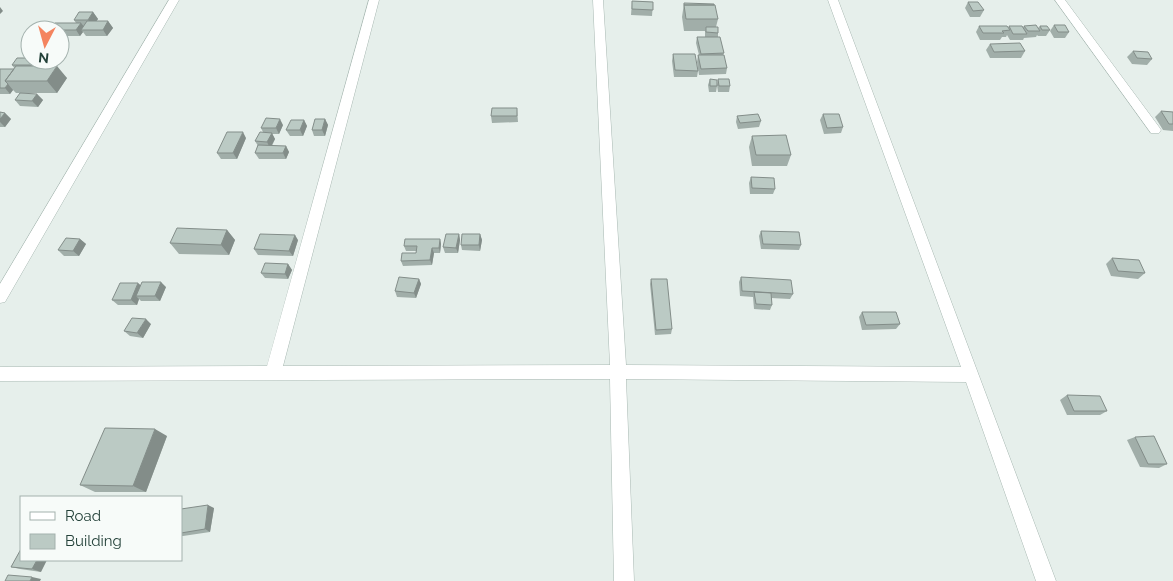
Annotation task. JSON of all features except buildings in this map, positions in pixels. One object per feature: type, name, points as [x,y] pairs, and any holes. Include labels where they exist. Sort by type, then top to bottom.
[{"type":"street","points":[[0,297],[174,0]]},
{"type":"street","points":[[273,373],[374,0]]},
{"type":"street","points":[[598,0],[618,372],[624,581]]},
{"type":"street","points":[[833,0],[1046,581]]},
{"type":"street","points":[[1060,0],[1156,130]]},
{"type":"street","points":[[0,374],[618,372],[972,375]]}]
